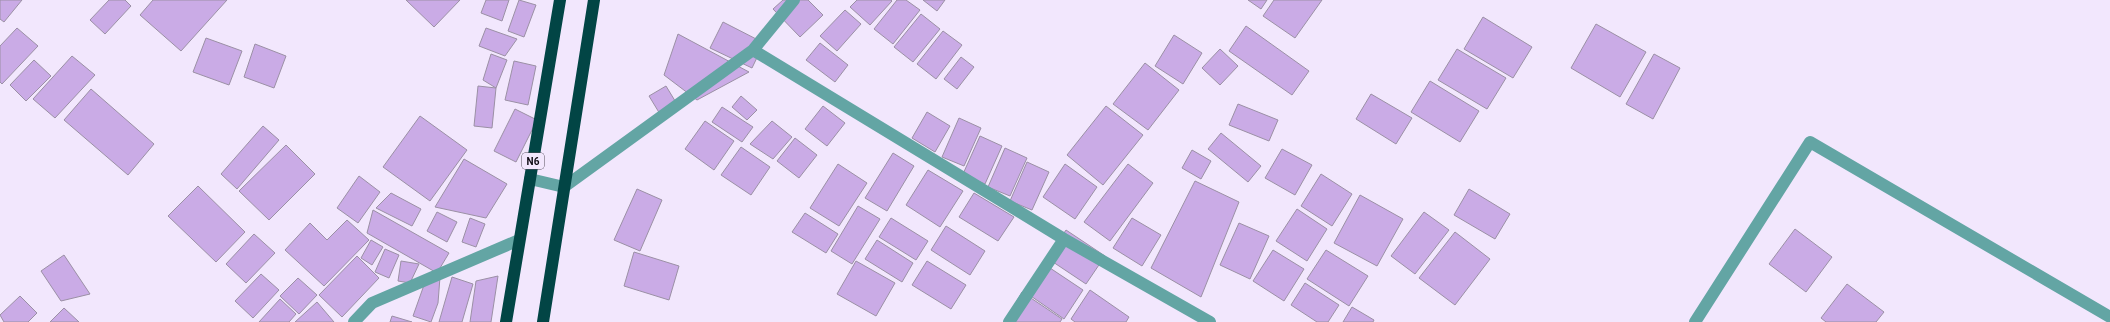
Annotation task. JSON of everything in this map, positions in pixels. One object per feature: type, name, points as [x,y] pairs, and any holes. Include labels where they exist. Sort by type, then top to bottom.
[{"type":"highway","name":"N6","points":[[506,322],[560,0]]},
{"type":"highway","points":[[542,322],[594,0]]},
{"type":"street","points":[[530,179],[564,187],[753,50],[794,0]]},
{"type":"street","points":[[753,50],[1064,239],[1210,322]]},
{"type":"street","points":[[1695,322],[1810,142],[2110,317]]},
{"type":"street","points":[[1009,322],[1064,239]]},
{"type":"street","points":[[354,322],[372,303],[519,240]]},
{"type":"building","points":[[0,0],[22,0],[4,22],[0,19]]},
{"type":"building","points":[[109,0],[125,0],[131,6],[105,34],[90,20]]},
{"type":"building","points":[[153,0],[227,0],[181,51],[140,15]]},
{"type":"building","points":[[406,0],[460,0],[434,27]]},
{"type":"building","points":[[486,0],[509,0],[502,21],[481,13]]},
{"type":"building","points":[[519,0],[536,5],[524,37],[508,31]]},
{"type":"building","points":[[783,0],[808,0],[823,15],[800,37],[773,9]]},
{"type":"building","points":[[857,0],[892,1],[870,25],[850,7]]},
{"type":"building","points":[[897,0],[906,0],[920,10],[893,44],[874,29]]},
{"type":"building","points":[[923,0],[945,0],[937,11]]},
{"type":"building","points":[[1248,0],[1267,0],[1261,9]]},
{"type":"building","points":[[1274,0],[1322,0],[1295,38],[1263,16]]},
{"type":"building","points":[[845,10],[861,24],[837,51],[820,36]]},
{"type":"building","points":[[921,14],[940,29],[913,62],[894,47]]},
{"type":"building","points":[[1483,17],[1532,47],[1513,78],[1464,49]]},
{"type":"building","points":[[723,22],[764,43],[752,68],[710,48]]},
{"type":"building","points":[[1596,24],[1646,52],[1620,97],[1571,68]]},
{"type":"building","points":[[1246,26],[1309,71],[1292,95],[1229,51]]},
{"type":"building","points":[[17,28],[38,46],[2,84],[0,82],[0,46]]},
{"type":"building","points":[[486,28],[517,39],[505,56],[479,46]]},
{"type":"building","points":[[943,31],[962,45],[936,79],[917,64]]},
{"type":"building","points":[[678,34],[749,72],[697,100],[664,75]]},
{"type":"building","points":[[1174,35],[1202,53],[1183,84],[1155,66]]},
{"type":"building","points":[[206,38],[242,51],[229,85],[193,72]]},
{"type":"building","points":[[820,43],[848,65],[835,82],[806,60]]},
{"type":"building","points":[[255,44],[286,56],[274,88],[244,77]]},
{"type":"building","points":[[1220,49],[1238,66],[1220,85],[1202,68]]},
{"type":"building","points":[[1457,49],[1506,78],[1487,109],[1438,80]]},
{"type":"building","points":[[491,54],[507,60],[496,88],[483,80]]},
{"type":"building","points":[[1654,54],[1680,68],[1653,119],[1626,104]]},
{"type":"building","points":[[72,56],[95,75],[55,118],[33,99]]},
{"type":"building","points":[[961,57],[974,67],[957,89],[944,79]]},
{"type":"building","points":[[34,60],[51,76],[26,101],[10,85]]},
{"type":"building","points":[[514,61],[536,66],[528,105],[505,100]]},
{"type":"building","points":[[1145,63],[1179,90],[1148,130],[1113,104]]},
{"type":"building","points":[[1430,81],[1479,111],[1460,142],[1411,112]]},
{"type":"building","points":[[478,86],[496,88],[492,128],[474,126]]},
{"type":"building","points":[[666,86],[680,109],[663,119],[649,96]]},
{"type":"building","points":[[91,89],[154,144],[128,175],[64,120]]},
{"type":"building","points":[[1371,94],[1412,118],[1396,144],[1356,119]]},
{"type":"building","points":[[741,96],[757,110],[747,120],[732,107]]},
{"type":"building","points":[[1238,104],[1278,120],[1269,141],[1229,125]]},
{"type":"building","points":[[823,106],[845,123],[827,146],[805,129]]},
{"type":"building","points":[[1106,106],[1143,135],[1103,185],[1067,155]]},
{"type":"building","points":[[722,107],[753,127],[742,142],[712,122]]},
{"type":"building","points":[[515,109],[537,120],[516,162],[494,151]]},
{"type":"building","points":[[927,112],[950,126],[935,152],[912,138]]},
{"type":"building","points":[[420,116],[467,150],[430,201],[383,167]]},
{"type":"building","points":[[959,118],[981,128],[964,166],[942,157]]},
{"type":"building","points":[[705,121],[734,141],[714,170],[685,149]]},
{"type":"building","points":[[772,121],[792,137],[773,159],[750,144]]},
{"type":"building","points":[[263,126],[279,140],[237,189],[221,174]]},
{"type":"building","points":[[1221,133],[1261,166],[1248,182],[1208,149]]},
{"type":"building","points":[[980,136],[1002,146],[985,184],[963,174]]},
{"type":"building","points":[[795,138],[817,155],[799,178],[777,161]]},
{"type":"building","points":[[286,145],[315,174],[269,220],[239,191]]},
{"type":"building","points":[[741,147],[770,167],[751,195],[721,175]]},
{"type":"building","points":[[1005,148],[1027,158],[1010,196],[988,187]]},
{"type":"building","points":[[1282,149],[1312,165],[1295,195],[1265,178]]},
{"type":"building","points":[[1192,150],[1211,161],[1201,179],[1182,168]]},
{"type":"building","points":[[893,153],[914,166],[887,211],[865,198]]},
{"type":"building","points":[[464,159],[507,184],[486,218],[435,207]]},
{"type":"building","points":[[1027,162],[1049,172],[1032,210],[1010,201]]},
{"type":"building","points":[[838,164],[867,183],[839,226],[810,208]]},
{"type":"building","points":[[1065,164],[1097,187],[1075,219],[1043,197]]},
{"type":"building","points":[[1128,164],[1153,183],[1110,241],[1084,222]]},
{"type":"building","points":[[928,170],[963,191],[940,227],[906,205]]},
{"type":"building","points":[[1321,174],[1352,194],[1332,226],[1301,206]]},
{"type":"building","points":[[359,176],[380,192],[358,223],[337,208]]},
{"type":"building","points":[[1195,181],[1239,202],[1201,297],[1151,268]]},
{"type":"building","points":[[198,186],[245,232],[216,262],[168,216]]},
{"type":"building","points":[[637,189],[662,200],[640,251],[614,240]]},
{"type":"building","points":[[1469,189],[1510,214],[1495,239],[1454,215]]},
{"type":"building","points":[[391,193],[421,209],[412,226],[376,208]]},
{"type":"building","points":[[974,193],[1014,217],[998,241],[959,217]]},
{"type":"building","points":[[1360,195],[1403,219],[1377,266],[1334,243]]},
{"type":"building","points":[[858,206],[880,219],[852,264],[831,251]]},
{"type":"building","points":[[1297,209],[1327,229],[1307,261],[1276,241]]},
{"type":"building","points":[[373,210],[449,253],[437,273],[367,233]]},
{"type":"building","points":[[437,212],[457,222],[447,242],[427,231]]},
{"type":"building","points":[[1424,212],[1449,230],[1415,274],[1391,256]]},
{"type":"building","points":[[805,213],[838,234],[826,253],[792,232]]},
{"type":"building","points":[[470,218],[485,224],[476,247],[462,242]]},
{"type":"building","points":[[891,218],[928,241],[916,260],[879,237]]},
{"type":"building","points":[[1132,218],[1161,235],[1142,266],[1113,248]]},
{"type":"building","points":[[347,220],[369,240],[324,286],[285,250],[310,223],[327,240]]},
{"type":"building","points":[[1239,223],[1269,236],[1250,279],[1220,265]]},
{"type":"building","points":[[946,226],[985,251],[970,275],[931,250]]},
{"type":"building","points":[[1795,229],[1832,257],[1806,292],[1769,264]]},
{"type":"building","points":[[1066,230],[1105,256],[1086,284],[1047,258]]},
{"type":"building","points":[[1455,232],[1490,259],[1455,305],[1419,278]]},
{"type":"building","points":[[254,234],[275,253],[246,283],[226,264]]},
{"type":"building","points":[[371,240],[383,247],[372,265],[361,258]]},
{"type":"building","points":[[877,240],[913,263],[902,282],[865,259]]},
{"type":"building","points":[[385,249],[399,255],[389,278],[375,272]]},
{"type":"building","points":[[1273,250],[1304,269],[1284,301],[1253,281]]},
{"type":"building","points":[[1326,250],[1368,276],[1349,306],[1307,279]]},
{"type":"building","points":[[634,252],[679,266],[669,300],[624,286]]},
{"type":"building","points":[[64,255],[90,294],[61,301],[41,271]]},
{"type":"building","points":[[357,256],[379,278],[342,317],[319,295]]},
{"type":"building","points":[[401,261],[419,264],[410,283],[398,281]]},
{"type":"building","points":[[856,261],[895,283],[876,316],[837,294]]},
{"type":"building","points":[[927,261],[966,285],[951,309],[912,285]]},
{"type":"building","points":[[1044,264],[1083,290],[1064,319],[1025,292]]},
{"type":"building","points":[[261,274],[279,290],[253,318],[235,301]]},
{"type":"building","points":[[498,276],[491,322],[470,322],[476,281]]},
{"type":"building","points":[[440,277],[438,303],[431,322],[413,316],[424,285]]},
{"type":"building","points":[[452,277],[473,284],[462,322],[439,322]]},
{"type":"building","points":[[298,278],[317,295],[299,314],[280,296]]},
{"type":"building","points":[[1305,283],[1339,305],[1328,322],[1317,322],[1291,305]]},
{"type":"building","points":[[1847,284],[1884,312],[1876,322],[1826,322],[1821,318]]},
{"type":"building","points":[[1090,290],[1129,317],[1126,322],[1075,322],[1071,319]]},
{"type":"building","points":[[1022,292],[1062,319],[1060,322],[1005,322]]},
{"type":"building","points":[[20,296],[37,313],[28,322],[4,322],[0,315]]},
{"type":"building","points":[[280,299],[296,314],[289,322],[259,322]]},
{"type":"building","points":[[317,302],[334,322],[295,322]]},
{"type":"building","points":[[1352,307],[1374,320],[1373,322],[1343,322]]},
{"type":"building","points":[[64,308],[79,322],[50,322]]},
{"type":"building","points":[[392,316],[412,322],[390,322]]}]
